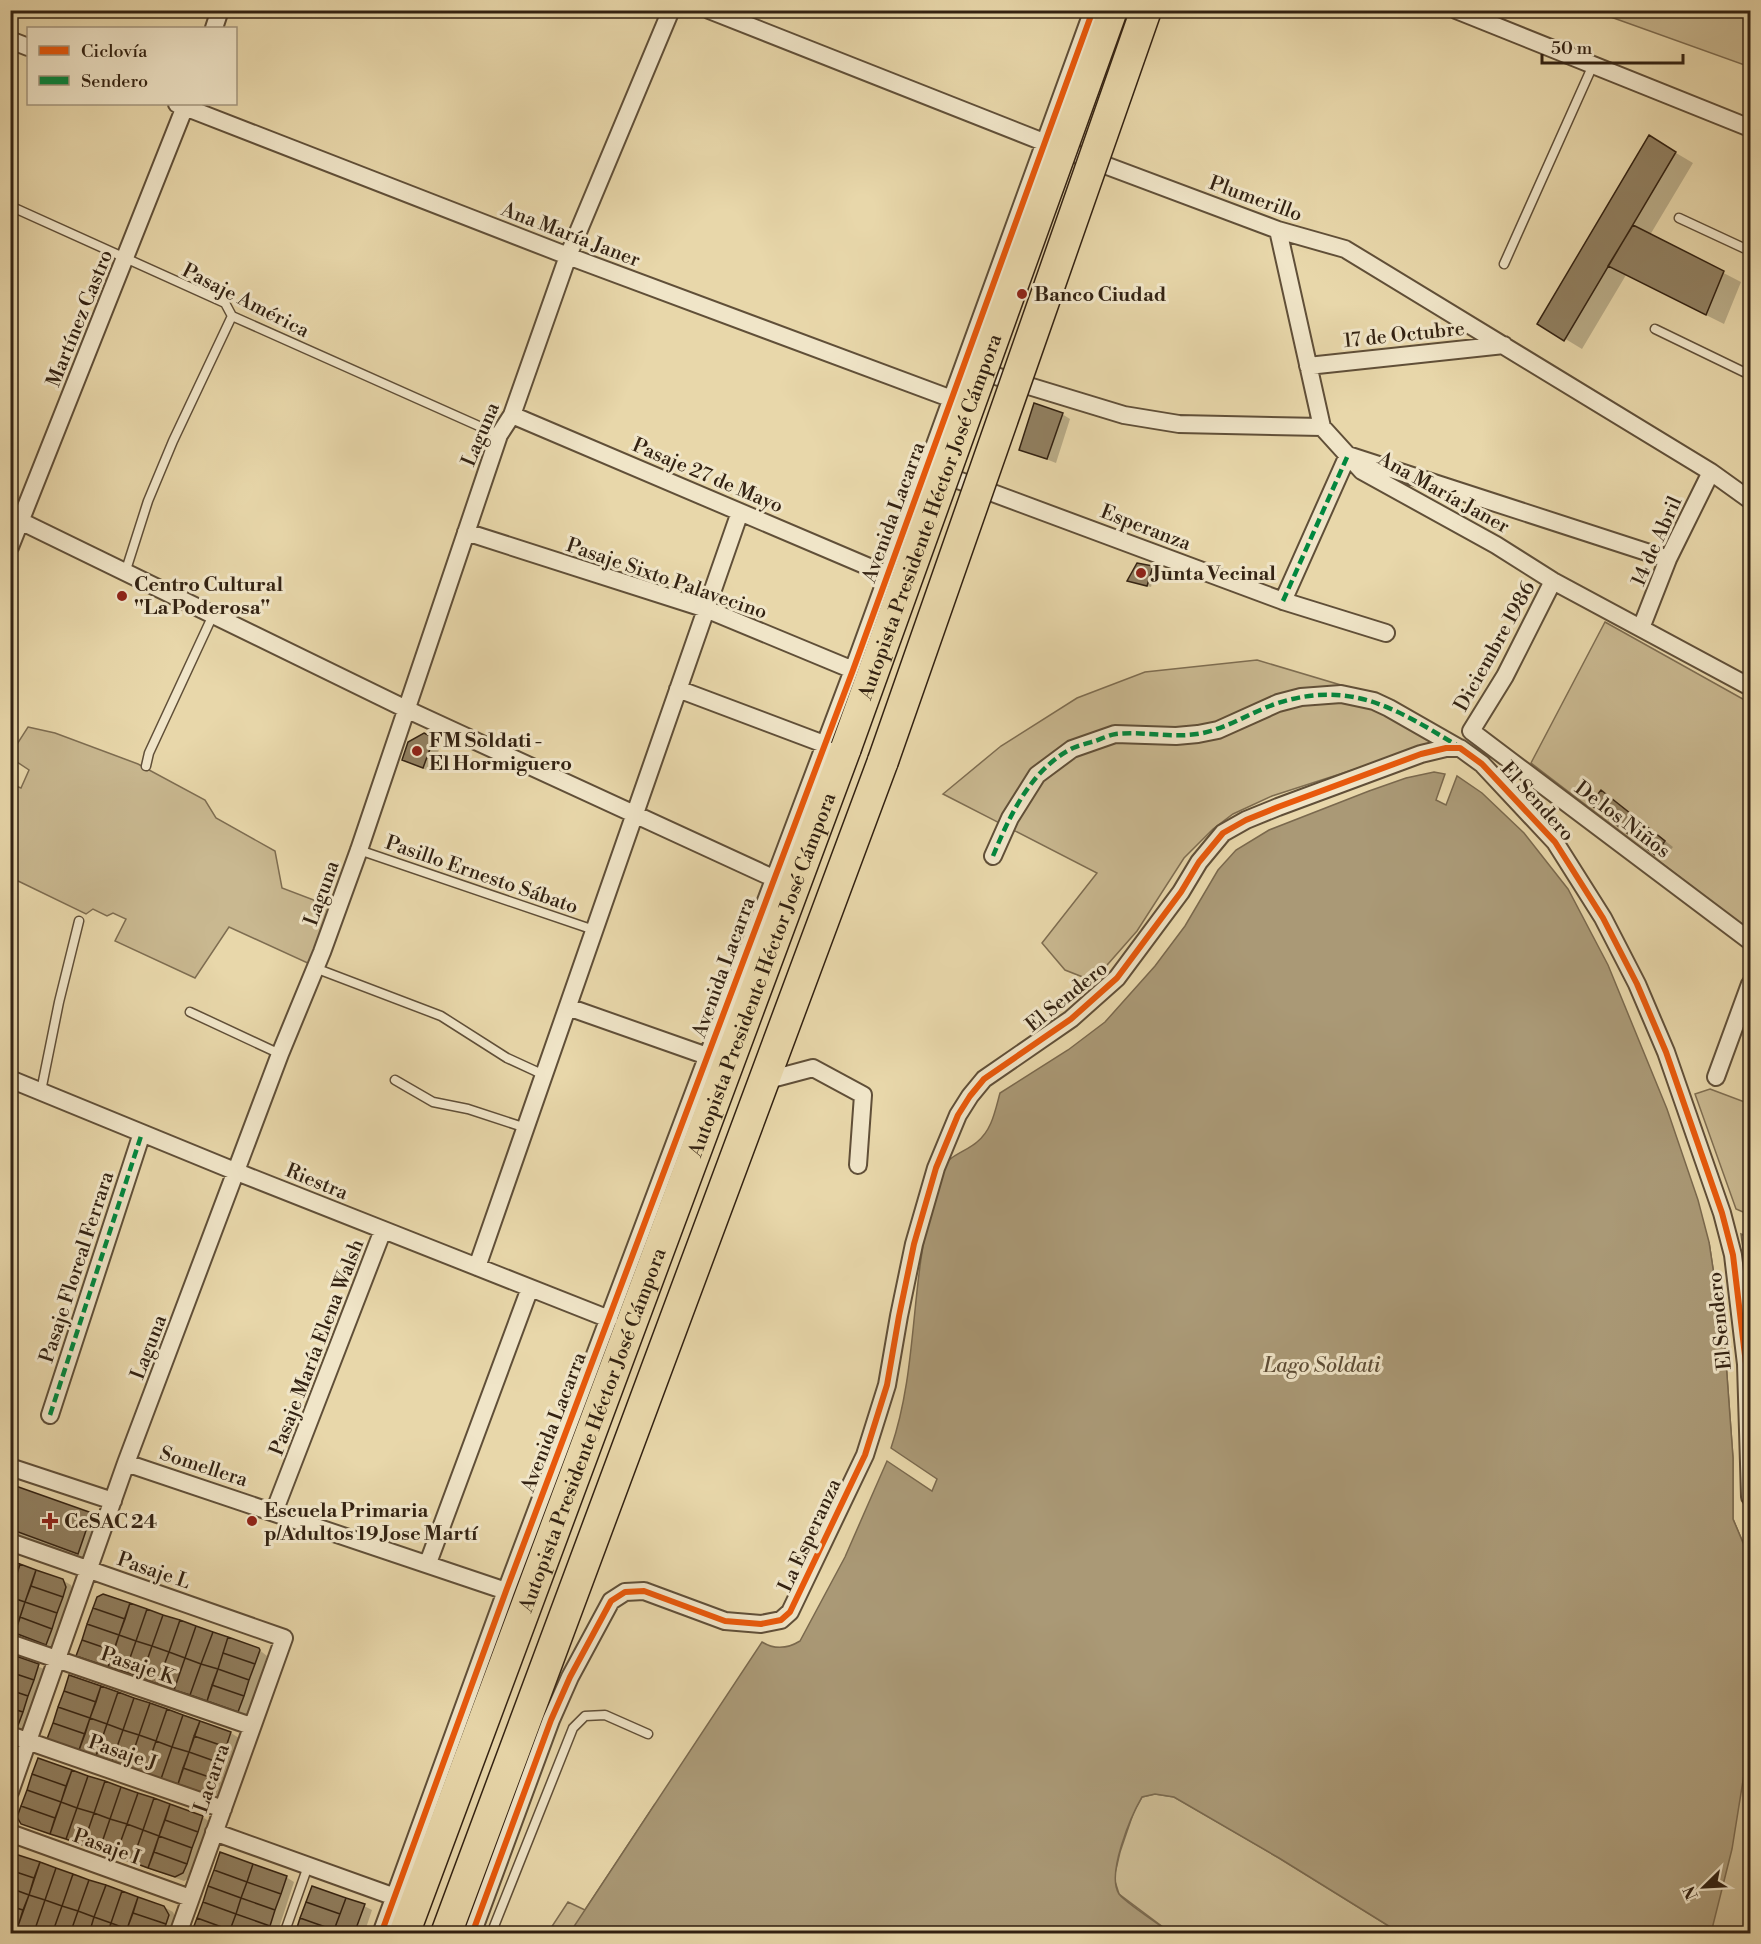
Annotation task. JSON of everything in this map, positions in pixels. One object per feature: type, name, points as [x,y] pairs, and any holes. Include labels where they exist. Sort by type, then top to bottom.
[{"type":"highway","name":"Autopista Presidente Héctor José Cámpora","points":[[404,1934],[835,746],[1112,10]]},
{"type":"highway","name":"Autopista Presidente Héctor José Cámpora","points":[[446,1934],[883,761],[1146,10]]},
{"type":"street","points":[[214,27],[220,10]]},
{"type":"street","name":"Laguna","points":[[10,1792],[126,1463],[359,850],[465,532],[500,435],[512,414],[568,256],[671,10]]},
{"type":"street","name":"Plumerillo","points":[[709,10],[1046,143],[1278,230],[1345,249],[1711,472],[1750,500]]},
{"type":"street","name":"Avenida Lacarra","points":[[381,1934],[506,1591],[773,878],[835,746],[853,670],[1093,10]]},
{"type":"street","points":[[1456,10],[1750,128]]},
{"type":"street","points":[[10,40],[27,47]]},
{"type":"street","name":"Martínez Castro","points":[[10,547],[15,519],[124,259],[183,105]]},
{"type":"street","name":"Ana María Janer","points":[[186,105],[568,256],[952,399]]},
{"type":"street","points":[[963,366],[1124,415],[1179,424],[1322,427],[1278,230]]},
{"type":"street","name":"17 de Octubre","points":[[1308,366],[1504,345]]},
{"type":"street","name":"Pasaje 27 de Mayo","points":[[512,414],[888,575]]},
{"type":"street","name":"Ana María Janer","points":[[1322,427],[1362,471],[1497,545],[1553,581],[1750,687]]},
{"type":"street","points":[[1283,601],[1348,456],[1668,559]]},
{"type":"street","name":"Esperanza","points":[[927,469],[1283,601],[1386,633]]},
{"type":"street","name":"14 de Abril","points":[[1641,628],[1668,559],[1711,472]]},
{"type":"street","points":[[477,1267],[740,512]]},
{"type":"street","points":[[15,519],[406,709],[773,878]]},
{"type":"street","name":"Pasaje Sixto Palavecino","points":[[465,532],[706,609],[853,670]]},
{"type":"street","name":"Diciembre 1986","points":[[1471,731],[1505,676],[1553,581]]},
{"type":"street","points":[[678,689],[835,746]]},
{"type":"street","points":[[993,856],[1010,818],[1037,775],[1072,749],[1115,734],[1176,736],[1198,734],[1218,730],[1278,703],[1301,697],[1341,694],[1374,701],[1460,748]]},
{"type":"street","name":"De los Niños","points":[[1471,731],[1750,941]]},
{"type":"street","name":"El Sendero","points":[[958,1115],[984,1079],[1071,1019],[1117,978],[1181,892],[1210,847],[1223,833],[1246,820],[1278,807],[1421,754],[1446,748],[1460,748],[1482,764],[1555,842],[1603,918],[1637,984],[1666,1052],[1722,1213],[1733,1255],[1746,1364],[1750,1497]]},
{"type":"street","points":[[1716,1077],[1750,984]]},
{"type":"street","points":[[567,1007],[707,1056]]},
{"type":"street","points":[[764,1081],[813,1068],[863,1095],[858,1165]]},
{"type":"street","name":"Riestra","points":[[10,1079],[237,1172],[609,1319]]},
{"type":"street","name":"La Esperanza","points":[[472,1934],[551,1720],[570,1677],[611,1601],[625,1592],[644,1591],[725,1621],[761,1624],[781,1620],[790,1612],[865,1455],[887,1385],[914,1244],[936,1168],[958,1115]]},
{"type":"street","name":"Pasaje Floreal Ferrara","points":[[50,1415],[142,1132]]},
{"type":"street","name":"Pasaje María Elena Walsh","points":[[274,1512],[383,1230]]},
{"type":"street","points":[[428,1563],[530,1288]]},
{"type":"street","name":"Somellera","points":[[126,1463],[506,1591]]},
{"type":"street","points":[[10,1467],[113,1501]]},
{"type":"street","name":"Pasaje L","points":[[10,1542],[284,1638]]},
{"type":"street","name":"Lacarra","points":[[178,1934],[284,1638]]},
{"type":"street","name":"Pasaje K","points":[[10,1643],[251,1726]]},
{"type":"street","name":"Pasaje J","points":[[10,1735],[223,1809]]},
{"type":"street","points":[[214,1832],[395,1897]]},
{"type":"street","name":"Pasaje I","points":[[10,1833],[190,1898]]},
{"type":"lane","points":[[1504,264],[1593,65]]},
{"type":"lane","name":"Pasaje América","points":[[10,206],[225,303],[231,316],[500,435]]},
{"type":"lane","points":[[1679,218],[1750,251]]},
{"type":"lane","points":[[125,573],[148,501],[231,316]]},
{"type":"lane","points":[[1655,329],[1750,375]]},
{"type":"lane","points":[[146,766],[149,753],[213,615]]},
{"type":"lane","name":"Pasillo Ernesto Sábato","points":[[359,850],[594,930]]},
{"type":"lane","points":[[41,1091],[59,1002],[79,921]]},
{"type":"lane","points":[[315,968],[441,1016],[507,1058],[544,1075]]},
{"type":"lane","points":[[190,1012],[280,1054]]},
{"type":"lane","points":[[395,1080],[434,1102],[468,1109],[526,1128]]},
{"type":"lane","points":[[491,1934],[573,1728],[585,1716],[604,1715],[648,1734]]},
{"type":"lane","points":[[284,1934],[308,1866]]},
{"type":"shaded area","points":[[1594,11],[1750,11],[1750,67]]},
{"type":"shaded area","points":[[1605,622],[1750,703],[1750,922],[1748,929],[1531,763]]},
{"type":"shaded area","points":[[1257,660],[1381,697],[1439,742],[1272,796],[1233,814],[1213,829],[1184,858],[1137,931],[1093,981],[1065,970],[1042,943],[1097,873],[943,794],[1001,746],[1077,698],[1145,672]]},
{"type":"shaded area","points":[[28,727],[55,733],[138,764],[205,800],[216,818],[275,851],[282,888],[332,907],[312,965],[229,927],[195,978],[115,941],[126,919],[113,913],[107,916],[93,909],[86,914],[16,880],[11,885],[11,784],[21,788],[29,770],[10,755]]},
{"type":"shaded area","points":[[1710,1089],[1750,1104],[1750,1215],[1736,1209],[1695,1094]]},
{"type":"shaded area","points":[[1741,1234],[1750,1238],[1750,1302]]},
{"type":"shaded area","points":[[1709,1242],[1725,1348],[1733,1458],[1733,1519],[1744,1545],[1750,1551],[1750,1933],[1692,1934]]},
{"type":"shaded area","points":[[1155,1794],[1174,1797],[1279,1858],[1400,1933],[1171,1933],[1119,1894],[1114,1878],[1134,1811],[1142,1797]]},
{"type":"shaded area","points":[[655,1804],[603,1933],[547,1934],[568,1902],[585,1910]]},
{"type":"water","name":"Lago Soldati","points":[[1434,772],[1445,774],[1436,800],[1446,805],[1457,776],[1482,793],[1524,833],[1568,889],[1608,965],[1667,1109],[1698,1200],[1709,1242],[1725,1348],[1733,1458],[1733,1519],[1744,1545],[1750,1551],[1750,1737],[1732,1849],[1711,1933],[1400,1933],[1279,1858],[1174,1797],[1155,1794],[1142,1797],[1132,1817],[1118,1860],[1116,1885],[1123,1898],[1171,1933],[569,1934],[762,1642],[781,1648],[800,1641],[845,1557],[887,1461],[932,1491],[937,1479],[891,1448],[906,1388],[925,1235],[938,1177],[944,1164],[973,1145],[986,1132],[1000,1093],[1068,1050],[1105,1022],[1155,966],[1185,926],[1218,870],[1236,850],[1269,830],[1369,791],[1406,778]]},
{"type":"building","points":[[1649,135],[1676,152],[1564,341],[1537,324]]},
{"type":"building","points":[[1633,225],[1724,271],[1706,315],[1608,266]]},
{"type":"building","points":[[1034,403],[1063,413],[1047,459],[1019,450]]},
{"type":"building","name":"Junta Vecinal","points":[[1137,563],[1153,566],[1147,586],[1127,581]]},
{"type":"building","name":"FM Soldati - El Hormiguero","points":[[424,733],[434,738],[423,768],[402,760],[408,742]]},
{"type":"building","points":[[1601,790],[1665,841],[1655,855],[1590,804]]},
{"type":"building","name":"CeSAC 24","points":[[10,1484],[92,1513],[78,1554],[10,1529]]},
{"type":"building","points":[[10,1561],[20,1564],[10,1593]]},
{"type":"building","points":[[20,1564],[36,1570],[25,1602],[10,1597]]},
{"type":"building","points":[[36,1570],[63,1579],[66,1587],[63,1597],[31,1586]]},
{"type":"building","points":[[31,1586],[63,1597],[57,1613],[25,1602]]},
{"type":"building","points":[[103,1594],[130,1603],[125,1619],[93,1608],[97,1597]]},
{"type":"building","points":[[10,1597],[25,1602],[15,1633],[10,1632]]},
{"type":"building","points":[[25,1602],[57,1613],[52,1629],[20,1617]]},
{"type":"building","points":[[130,1603],[147,1609],[136,1641],[119,1635]]},
{"type":"building","points":[[93,1608],[125,1619],[119,1635],[87,1624]]},
{"type":"building","points":[[147,1609],[163,1615],[152,1646],[136,1641]]},
{"type":"building","points":[[163,1615],[180,1620],[169,1652],[152,1646]]},
{"type":"building","points":[[20,1617],[52,1629],[46,1645],[15,1633]]},
{"type":"building","points":[[180,1620],[196,1626],[185,1658],[169,1652]]},
{"type":"building","points":[[87,1624],[119,1635],[114,1651],[82,1640]]},
{"type":"building","points":[[196,1626],[213,1632],[201,1664],[185,1658]]},
{"type":"building","points":[[213,1632],[228,1637],[218,1669],[201,1664]]},
{"type":"building","points":[[119,1635],[136,1641],[125,1672],[108,1667]]},
{"type":"building","points":[[228,1637],[259,1648],[255,1664],[223,1653]]},
{"type":"building","points":[[82,1640],[114,1651],[108,1667],[76,1656]]},
{"type":"building","points":[[136,1641],[152,1646],[141,1678],[125,1672]]},
{"type":"building","points":[[152,1646],[169,1652],[157,1684],[141,1678]]},
{"type":"building","points":[[169,1652],[185,1658],[174,1690],[157,1684]]},
{"type":"building","points":[[223,1653],[255,1664],[249,1680],[218,1669]]},
{"type":"building","points":[[10,1654],[39,1664],[34,1680],[10,1672]]},
{"type":"building","points":[[185,1658],[201,1664],[190,1695],[174,1690]]},
{"type":"building","points":[[201,1664],[218,1669],[207,1701],[190,1695]]},
{"type":"building","points":[[218,1669],[249,1680],[244,1696],[212,1685]]},
{"type":"building","points":[[10,1672],[34,1680],[28,1696],[10,1690]]},
{"type":"building","points":[[69,1675],[101,1686],[96,1702],[64,1691]]},
{"type":"building","points":[[212,1685],[244,1696],[238,1712],[207,1701]]},
{"type":"building","points":[[101,1686],[118,1692],[107,1724],[90,1718]]},
{"type":"building","points":[[10,1690],[28,1696],[23,1712],[10,1708]]},
{"type":"building","points":[[64,1691],[96,1702],[90,1718],[58,1707]]},
{"type":"building","points":[[118,1692],[134,1698],[123,1730],[107,1724]]},
{"type":"building","points":[[134,1698],[150,1703],[139,1735],[123,1730]]},
{"type":"building","points":[[150,1703],[167,1709],[156,1741],[139,1735]]},
{"type":"building","points":[[58,1707],[90,1718],[85,1734],[53,1723]]},
{"type":"building","points":[[10,1708],[23,1712],[17,1728],[10,1726]]},
{"type":"building","points":[[167,1709],[183,1715],[172,1747],[156,1741]]},
{"type":"building","points":[[183,1715],[200,1721],[189,1752],[172,1747]]},
{"type":"building","points":[[90,1718],[107,1724],[96,1756],[79,1750]]},
{"type":"building","points":[[200,1721],[231,1732],[226,1747],[194,1736]]},
{"type":"building","points":[[53,1723],[85,1734],[79,1750],[47,1739]]},
{"type":"building","points":[[107,1724],[123,1730],[112,1761],[96,1756]]},
{"type":"building","points":[[123,1730],[139,1735],[128,1767],[112,1761]]},
{"type":"building","points":[[139,1735],[156,1741],[145,1773],[128,1767]]},
{"type":"building","points":[[194,1736],[226,1747],[220,1763],[189,1752]]},
{"type":"building","points":[[156,1741],[172,1747],[161,1779],[145,1773]]},
{"type":"building","points":[[172,1747],[189,1752],[178,1784],[161,1779]]},
{"type":"building","points":[[189,1752],[220,1763],[215,1779],[183,1768]]},
{"type":"building","points":[[38,1758],[72,1770],[66,1786],[32,1774]]},
{"type":"building","points":[[183,1768],[215,1779],[209,1795],[178,1784]]},
{"type":"building","points":[[72,1770],[88,1776],[77,1808],[61,1802]]},
{"type":"building","points":[[32,1774],[66,1786],[61,1802],[27,1790]]},
{"type":"building","points":[[88,1776],[105,1781],[94,1813],[77,1808]]},
{"type":"building","points":[[105,1781],[121,1787],[110,1819],[94,1813]]},
{"type":"building","points":[[121,1787],[138,1793],[127,1824],[110,1819]]},
{"type":"building","points":[[27,1790],[61,1802],[55,1818],[21,1806]]},
{"type":"building","points":[[138,1793],[154,1798],[143,1830],[127,1824]]},
{"type":"building","points":[[154,1798],[170,1804],[159,1836],[143,1830]]},
{"type":"building","points":[[61,1802],[77,1808],[66,1839],[50,1834]]},
{"type":"building","points":[[170,1804],[203,1816],[198,1832],[165,1820]]},
{"type":"building","points":[[21,1806],[55,1818],[50,1834],[21,1824],[17,1817]]},
{"type":"building","points":[[77,1808],[94,1813],[83,1845],[66,1839]]},
{"type":"building","points":[[94,1813],[110,1819],[99,1851],[83,1845]]},
{"type":"building","points":[[110,1819],[127,1824],[115,1857],[99,1851]]},
{"type":"building","points":[[165,1820],[198,1832],[192,1848],[159,1836]]},
{"type":"building","points":[[127,1824],[143,1830],[132,1862],[115,1857]]},
{"type":"building","points":[[143,1830],[159,1836],[148,1868],[132,1862]]},
{"type":"building","points":[[159,1836],[192,1848],[187,1864],[154,1852]]},
{"type":"building","points":[[154,1852],[187,1864],[183,1873],[175,1877],[148,1868]]},
{"type":"building","points":[[220,1852],[253,1864],[247,1882],[214,1870]]},
{"type":"building","points":[[10,1854],[40,1862],[34,1878],[10,1870]]},
{"type":"building","points":[[40,1862],[56,1868],[45,1900],[29,1895]]},
{"type":"building","points":[[253,1864],[287,1876],[281,1894],[247,1882]]},
{"type":"building","points":[[56,1868],[73,1874],[62,1906],[45,1900]]},
{"type":"building","points":[[10,1870],[34,1878],[29,1895],[10,1888]]},
{"type":"building","points":[[214,1870],[247,1882],[241,1898],[208,1886]]},
{"type":"building","points":[[73,1874],[89,1880],[78,1911],[62,1906]]},
{"type":"building","points":[[89,1880],[106,1885],[94,1917],[78,1911]]},
{"type":"building","points":[[247,1882],[281,1894],[275,1910],[241,1898]]},
{"type":"building","points":[[106,1885],[122,1891],[111,1923],[94,1917]]},
{"type":"building","points":[[208,1886],[241,1898],[236,1914],[203,1902]]},
{"type":"building","points":[[312,1886],[346,1898],[340,1914],[306,1902]]},
{"type":"building","points":[[10,1888],[29,1895],[23,1910],[10,1906]]},
{"type":"building","points":[[122,1891],[138,1897],[127,1929],[111,1923]]},
{"type":"building","points":[[29,1895],[45,1900],[34,1932],[18,1926]]},
{"type":"building","points":[[138,1897],[164,1906],[169,1915],[166,1924],[133,1913]]},
{"type":"building","points":[[241,1898],[275,1910],[270,1926],[236,1914]]},
{"type":"building","points":[[346,1898],[365,1904],[354,1934],[343,1934],[334,1930]]},
{"type":"building","points":[[45,1900],[62,1906],[52,1934],[34,1932]]},
{"type":"building","points":[[203,1902],[236,1914],[230,1930],[197,1918]]},
{"type":"building","points":[[306,1902],[340,1914],[334,1930],[300,1918]]},
{"type":"building","points":[[10,1906],[23,1910],[18,1926],[10,1924]]},
{"type":"building","points":[[62,1906],[78,1911],[70,1934],[52,1934]]},
{"type":"building","points":[[78,1911],[94,1917],[89,1934],[70,1934]]},
{"type":"building","points":[[133,1913],[166,1924],[162,1934],[141,1934],[127,1929]]},
{"type":"building","points":[[236,1914],[270,1926],[267,1934],[240,1934],[230,1930]]},
{"type":"building","points":[[94,1917],[111,1923],[107,1934],[89,1934]]},
{"type":"building","points":[[197,1918],[230,1930],[229,1934],[191,1934]]},
{"type":"building","points":[[300,1918],[334,1930],[333,1934],[295,1934]]},
{"type":"building","points":[[111,1923],[127,1929],[125,1934],[107,1934]]},
{"type":"marked path","points":[[1283,601],[1348,455]]},
{"type":"marked path","points":[[993,856],[1015,809],[1045,768],[1073,748],[1113,735],[1203,733],[1275,704],[1302,697],[1326,695],[1349,696],[1392,709],[1458,746]]},
{"type":"marked path","points":[[50,1415],[142,1133]]},
{"type":"cycle path","points":[[381,1934],[506,1591],[853,670],[1093,10]]},
{"type":"cycle path","points":[[472,1934],[551,1720],[570,1677],[611,1601],[625,1592],[644,1591],[725,1621],[761,1624],[781,1620],[790,1612],[865,1455],[887,1385],[914,1244],[936,1168],[958,1115],[970,1096],[984,1079],[1071,1019],[1117,978],[1181,892],[1199,862],[1223,833],[1246,820],[1278,807],[1421,754],[1446,748],[1460,748],[1482,764],[1555,842],[1603,918],[1637,984],[1666,1052],[1722,1213],[1733,1255],[1746,1364],[1750,1497]]},
{"type":"place","name":"Banco Ciudad","points":[[1022,294]]},
{"type":"place","name":"Junta Vecinal","points":[[1141,573]]},
{"type":"place","name":"Centro Cultural ''La Poderosa''","points":[[122,596]]},
{"type":"place","name":"FM Soldati - El Hormiguero","points":[[417,751]]},
{"type":"place","name":"CeSAC 24","points":[[50,1521]]},
{"type":"place","name":"Escuela Primaria p/Adultos 19 Jose Martí","points":[[252,1521]]}]
